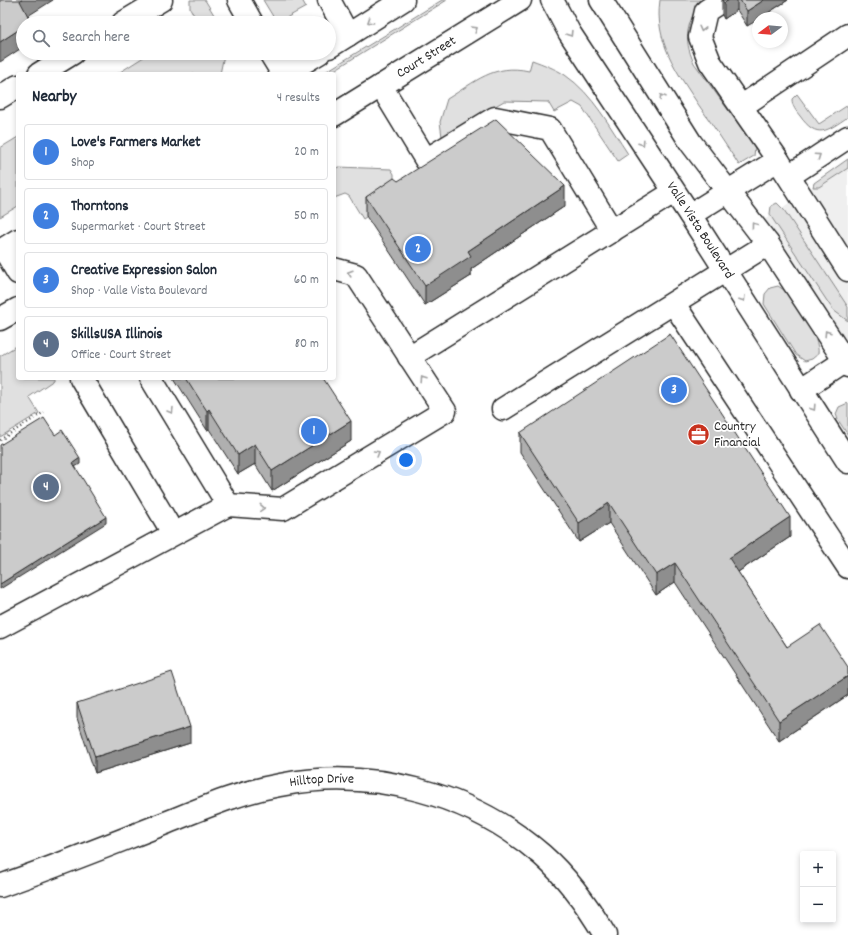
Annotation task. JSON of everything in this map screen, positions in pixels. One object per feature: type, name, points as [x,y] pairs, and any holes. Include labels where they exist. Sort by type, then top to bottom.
[{"type":"street","points":[[135,16],[161,0]]},
{"type":"street","points":[[239,0],[248,16]]},
{"type":"street","points":[[329,0],[348,35]]},
{"type":"street","points":[[336,43],[403,0]]},
{"type":"street","name":"Court Street","points":[[336,115],[520,0]]},
{"type":"street","name":"Valle Vista Boulevard","points":[[552,0],[569,32],[690,215],[848,462]]},
{"type":"street","points":[[601,0],[691,143],[768,244],[847,362],[801,390]]},
{"type":"street","points":[[723,0],[706,11],[700,37],[710,62],[784,168],[848,270]]},
{"type":"street","points":[[742,106],[848,35]]},
{"type":"street","points":[[42,72],[62,60]]},
{"type":"street","points":[[274,60],[282,72]]},
{"type":"street","points":[[286,72],[307,60]]},
{"type":"street","points":[[381,86],[426,160],[495,118],[550,129],[612,231]]},
{"type":"street","points":[[0,97],[16,87]]},
{"type":"street","points":[[690,215],[728,191],[784,168],[848,137]]},
{"type":"street","points":[[409,357],[674,192]]},
{"type":"street","points":[[503,409],[726,272],[768,244]]},
{"type":"street","points":[[7,247],[16,267]]},
{"type":"street","points":[[0,627],[173,533],[228,505],[283,509],[445,412],[356,275],[336,270]]},
{"type":"street","points":[[674,304],[848,567]]},
{"type":"street","points":[[0,319],[16,310]]},
{"type":"street","points":[[82,380],[173,533]]},
{"type":"street","points":[[152,380],[228,505]]},
{"type":"street","name":"Hilltop Drive","points":[[0,886],[236,796],[279,785],[312,780],[368,782],[409,787],[455,802],[478,811],[522,839],[542,855],[576,892],[605,935]]},
{"type":"path","points":[[0,440],[44,412]]},
{"type":"shaded area","points":[[190,0],[205,0],[215,16],[194,16],[190,8]]},
{"type":"shaded area","points":[[263,0],[302,0],[306,7],[290,16],[273,16]]},
{"type":"shaded area","points":[[442,0],[447,0],[331,72],[325,72]]},
{"type":"shaded area","points":[[660,0],[700,0],[692,17],[688,31],[687,38],[690,54],[694,63],[755,147],[754,156],[739,165],[675,68],[660,29]]},
{"type":"shaded area","points":[[139,60],[223,60],[220,72],[120,72]]},
{"type":"shaded area","points":[[532,60],[565,75],[575,83],[592,101],[628,154],[618,161],[582,107],[573,102],[554,112],[548,102],[504,101],[442,137],[440,122],[447,99],[476,81],[495,72],[517,69],[529,71]]},
{"type":"shaded area","points":[[797,94],[819,124],[848,105],[848,117],[828,129],[817,131],[806,124],[793,106],[792,99]]},
{"type":"shaded area","points":[[16,138],[16,207],[0,217],[0,148]]},
{"type":"shaded area","points":[[848,159],[848,168],[819,187],[813,187],[814,183]]},
{"type":"shaded area","points":[[848,163],[848,343],[764,220]]},
{"type":"shaded area","points":[[338,167],[391,169],[394,174],[394,197],[363,219],[349,196],[345,194],[336,197],[336,168]]},
{"type":"shaded area","points":[[777,203],[784,210],[848,307],[848,321],[833,310],[772,218],[770,214],[771,206]]},
{"type":"shaded area","points":[[778,286],[784,290],[811,330],[818,347],[818,354],[812,359],[805,361],[796,355],[764,304],[765,294],[770,288]]},
{"type":"shaded area","points":[[16,346],[16,380],[54,380],[29,397],[39,413],[0,437],[0,356]]},
{"type":"shaded area","points":[[848,403],[848,435],[838,420],[836,414],[839,407]]},
{"type":"building","points":[[0,0],[22,0],[20,1],[28,16],[16,16],[16,32],[0,42]]},
{"type":"building","points":[[722,0],[729,0],[724,3]]},
{"type":"building","points":[[740,0],[764,0],[747,11]]},
{"type":"building","points":[[496,119],[565,186],[468,251],[471,256],[425,286],[366,197],[394,178],[398,181]]},
{"type":"building","points":[[670,334],[790,517],[729,558],[787,647],[820,625],[848,667],[848,676],[779,721],[675,563],[656,575],[609,503],[579,523],[520,433]]},
{"type":"building","points":[[187,380],[324,380],[351,421],[272,471],[255,444],[238,455],[209,409],[207,411]]},
{"type":"building","points":[[44,418],[55,435],[62,430],[80,458],[73,463],[106,517],[0,584],[0,445]]},
{"type":"building","points":[[172,672],[190,727],[95,757],[77,703]]},
{"type":"place","name":"Thorntons","points":[[418,249]]},
{"type":"place","name":"Creative Expression Salon","points":[[674,390]]},
{"type":"place","name":"Love's Farmers Market","points":[[314,431]]},
{"type":"place","name":"Country Financial","points":[[699,435]]},
{"type":"place","name":"SkillsUSA Illinois","points":[[46,487]]}]
